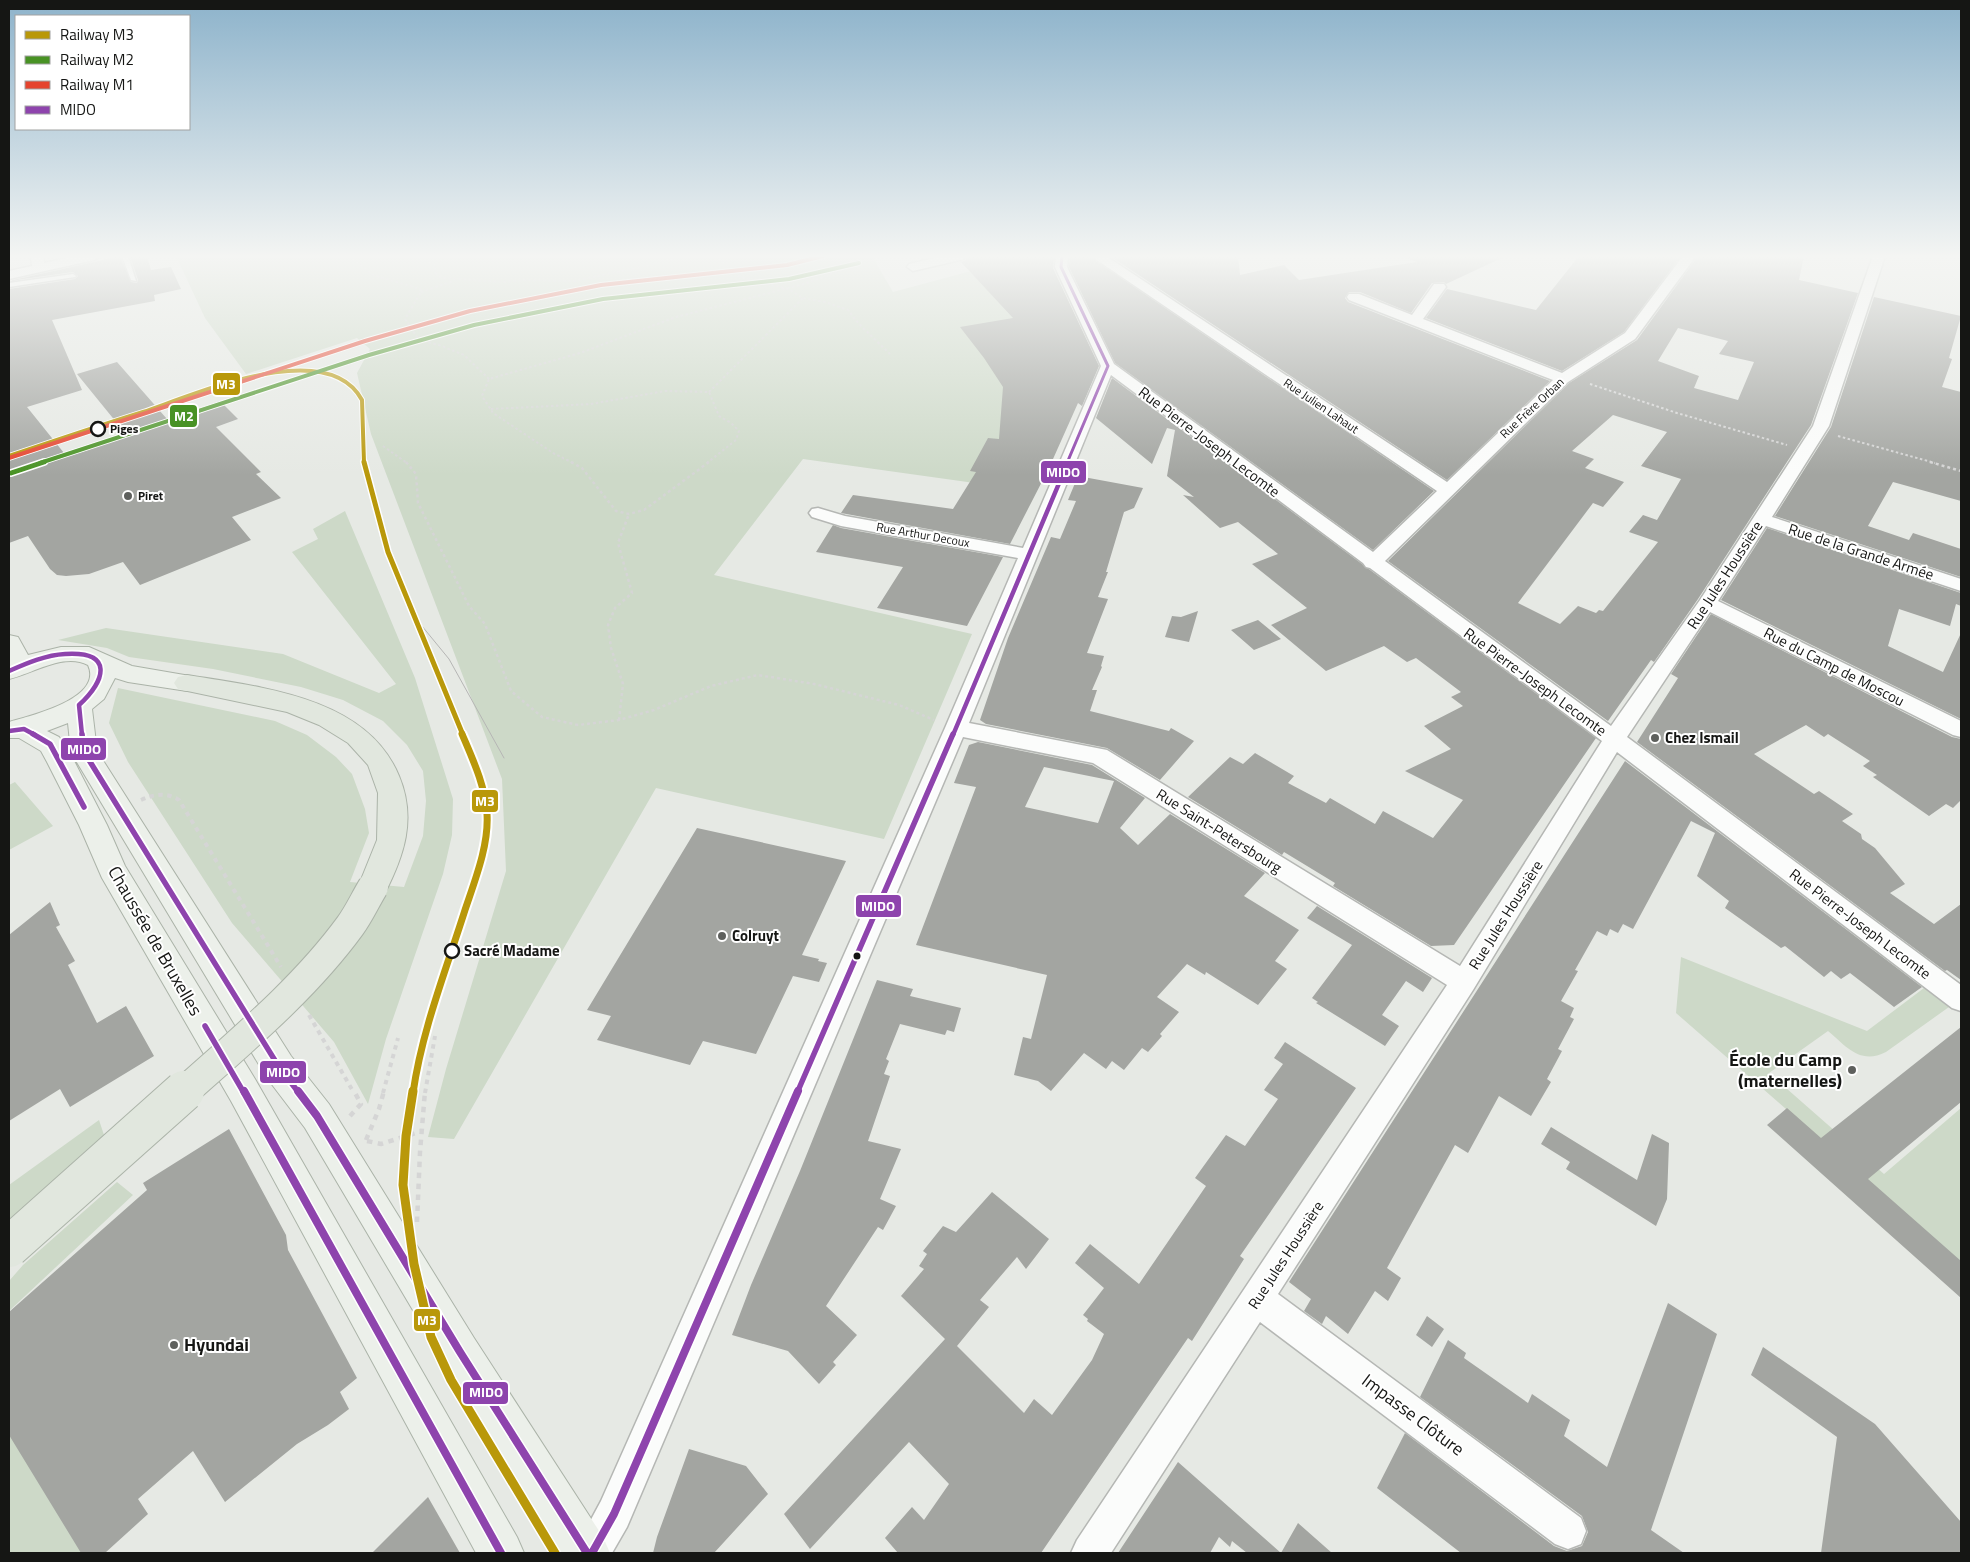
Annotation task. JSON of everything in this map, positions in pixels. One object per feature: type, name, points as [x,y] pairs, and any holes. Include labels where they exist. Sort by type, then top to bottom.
[{"type":"highway","points":[[9,1247],[266,1018],[318,964],[350,926],[373,886],[393,835],[395,798],[385,769],[369,745],[346,727],[309,710],[253,694],[187,683]]},
{"type":"main road","points":[[9,644],[15,668],[59,654],[75,654],[91,656],[101,663],[128,674],[187,683]]},
{"type":"main road","name":"Chaussée de Bruxelles","points":[[16,730],[57,718],[79,705],[97,690],[104,671],[101,663]]},
{"type":"main road","points":[[79,705],[84,752],[279,1067],[316,1116],[349,1152],[455,1343],[587,1553]]},
{"type":"main road","name":"Chaussée de Bruxelles","points":[[16,730],[50,744],[60,760],[93,824],[112,870],[243,1090],[501,1553]]},
{"type":"street","points":[[592,1553],[614,1514],[790,1111],[956,728],[1108,366],[1090,329]]},
{"type":"street","name":"Rue Julien Lahaut","points":[[1206,329],[1446,490]]},
{"type":"street","points":[[1436,329],[1563,379]]},
{"type":"street","name":"Rue Frère Orban","points":[[1372,562],[1563,379],[1630,336],[1635,329]]},
{"type":"street","name":"Rue Jules Houssière","points":[[1090,1553],[1464,982],[1614,739],[1707,603],[1806,451],[1818,431],[1853,329]]},
{"type":"street","name":"Rue Pierre-Joseph Lecomte","points":[[1108,366],[1614,739],[1961,1000]]},
{"type":"street","name":"Rue Arthur Decoux","points":[[818,513],[841,521],[1028,554]]},
{"type":"street","name":"Rue de la Grande Armée","points":[[1761,519],[1961,585]]},
{"type":"street","name":"Rue du Camp de Moscou","points":[[1707,603],[1961,730]]},
{"type":"street","name":"Rue Saint-Petersbourg","points":[[956,728],[1099,756],[1464,982]]},
{"type":"street","name":"Impasse Clôture","points":[[1257,1299],[1568,1531]]},
{"type":"path","points":[[412,329],[419,340],[439,345],[464,355],[489,378]]},
{"type":"path","points":[[489,378],[580,353],[644,329]]},
{"type":"path","points":[[709,392],[773,329]]},
{"type":"path","points":[[864,329],[890,354]]},
{"type":"path","points":[[489,378],[482,396],[491,409],[524,435],[582,468],[616,511],[629,514],[644,510],[713,460],[736,440],[739,431],[731,423],[719,416],[709,392]]},
{"type":"path","points":[[1563,379],[1577,380],[1677,413],[1806,451]]},
{"type":"path","points":[[491,409],[590,404],[691,388],[709,392]]},
{"type":"path","points":[[1818,431],[1961,471]]},
{"type":"path","points":[[383,446],[402,459],[416,474],[418,503],[468,606],[485,624],[511,691],[542,717],[578,725],[619,720],[654,710],[711,686],[758,675],[814,684],[898,705],[956,728]]},
{"type":"path","points":[[619,720],[623,684],[611,648],[608,625],[615,608],[632,593],[618,542],[629,514]]},
{"type":"path","points":[[120,810],[158,793],[170,794],[179,800],[283,971]]},
{"type":"path","points":[[307,1012],[360,1104],[349,1152]]},
{"type":"path","points":[[417,1229],[427,1074],[435,1036]]},
{"type":"path","points":[[349,1152],[379,1108],[398,1038]]},
{"type":"path","points":[[349,1152],[422,1131]]},
{"type":"green space","points":[[213,329],[1028,329],[1041,383],[996,486],[803,459],[714,575],[972,634],[884,839],[656,788],[454,1139],[428,1137],[446,1069],[506,871],[502,779],[371,434],[357,373],[370,349],[357,338],[246,374]]},
{"type":"green space","points":[[345,511],[415,678],[453,799],[452,835],[443,874],[386,1039],[368,1104],[334,1042],[232,923],[128,762],[109,723],[118,688],[275,721],[307,735],[336,757],[352,774],[365,809],[369,833],[350,882],[404,887],[423,836],[426,801],[423,771],[407,745],[383,721],[343,700],[301,687],[213,669],[129,657],[107,648],[58,640],[106,628],[283,654],[379,693],[396,684],[292,552],[318,539],[313,529]]},
{"type":"green space","points":[[15,782],[53,826],[9,850],[9,785]]},
{"type":"green space","points":[[1681,957],[1867,1031],[1924,988],[1949,1007],[1886,1052],[1869,1056],[1861,1055],[1848,1048],[1828,1031],[1769,1073],[1884,1174],[1961,1108],[1961,1262],[1676,1013]]},
{"type":"green space","points":[[99,1120],[105,1138],[9,1226],[9,1185]]},
{"type":"green space","points":[[117,1182],[133,1195],[9,1311],[9,1281],[23,1265]]},
{"type":"green space","points":[[9,1425],[85,1553],[9,1553]]},
{"type":"building","points":[[9,329],[56,329],[82,390],[27,407],[64,453],[125,433],[77,374],[117,362],[167,419],[220,401],[238,419],[216,427],[261,472],[256,474],[281,498],[232,517],[251,540],[140,585],[123,562],[89,574],[57,575],[50,569],[28,536],[9,543]]},
{"type":"building","points":[[961,329],[1082,329],[1099,366],[1082,406],[1078,403],[1049,468],[1010,544],[841,513],[853,495],[953,509],[976,472],[970,471],[988,438],[999,439],[1003,387]]},
{"type":"building","points":[[1099,329],[1196,329],[1434,491],[1373,550],[1115,363]]},
{"type":"building","points":[[1220,329],[1417,329],[1550,381],[1447,480]]},
{"type":"building","points":[[1454,329],[1626,329],[1562,371]]},
{"type":"building","points":[[1645,329],[1677,329],[1658,361],[1699,376],[1694,388],[1738,400],[1754,362],[1719,354],[1728,341],[1681,329],[1845,329],[1811,425],[1698,599],[1654,662],[1651,660],[1608,721],[1388,561],[1569,383],[1637,340]],"holes":[[[1613,415],[1667,432],[1641,466],[1681,479],[1657,520],[1643,515],[1629,532],[1658,542],[1603,611],[1599,610],[1596,613],[1578,606],[1560,624],[1518,603],[1593,503],[1603,507],[1624,482],[1585,468],[1594,459],[1572,451]]]},
{"type":"building","points":[[1863,329],[1957,329],[1949,358],[1952,359],[1942,387],[1961,392],[1961,501],[1893,482],[1868,526],[1909,540],[1913,533],[1961,549],[1961,577],[1775,516],[1831,427]]},
{"type":"building","points":[[1112,378],[1596,738],[1454,945],[1431,946],[1333,886],[1335,883],[1284,852],[1282,855],[1188,797],[1230,757],[1243,764],[1255,753],[1294,776],[1288,783],[1326,803],[1330,798],[1375,824],[1383,811],[1433,838],[1463,800],[1405,771],[1451,749],[1424,726],[1463,706],[1451,697],[1461,692],[1416,658],[1407,662],[1384,646],[1326,671],[1271,625],[1307,608],[1252,564],[1278,554],[1238,522],[1220,528],[1183,495],[1194,497],[1167,476],[1175,430],[1167,428],[1152,464],[1096,418]]},
{"type":"building","points":[[1078,476],[1143,488],[1134,508],[1124,512],[1106,572],[1108,572],[1098,597],[1108,599],[1087,653],[1104,656],[1102,667],[1092,690],[1097,690],[1090,711],[1169,731],[1171,728],[1194,741],[1160,780],[1107,748],[986,724],[980,720],[1008,638],[1051,537],[1060,539],[1076,501],[1068,500]]},
{"type":"building","points":[[833,525],[1003,557],[967,626],[877,608],[903,567],[816,552]]},
{"type":"building","points":[[1767,528],[1961,593],[1961,606],[1956,604],[1950,626],[1899,609],[1888,646],[1943,672],[1961,633],[1961,719],[1721,600]]},
{"type":"building","points":[[1198,611],[1189,642],[1165,637],[1172,616],[1181,617]]},
{"type":"building","points":[[1711,614],[1952,737],[1961,739],[1961,800],[1953,808],[1946,804],[1929,816],[1873,777],[1877,775],[1863,766],[1870,761],[1828,734],[1824,737],[1806,725],[1754,754],[1814,794],[1819,791],[1853,814],[1842,821],[1861,834],[1862,839],[1875,848],[1905,884],[1890,893],[1934,924],[1961,904],[1961,980],[1947,970],[1945,971],[1637,742],[1678,678],[1671,674]]},
{"type":"building","points":[[1258,620],[1281,639],[1254,650],[1231,630]]},
{"type":"building","points":[[978,742],[1092,765],[1145,798],[1120,828],[1138,845],[1170,814],[1265,873],[1244,896],[1299,930],[1275,961],[1287,969],[1258,1005],[1206,972],[1205,975],[1187,964],[1157,997],[1179,1012],[1160,1034],[1162,1036],[1148,1052],[1142,1048],[1124,1070],[1112,1061],[1106,1069],[1084,1053],[1051,1091],[1038,1081],[1014,1075],[1023,1037],[1031,1039],[1047,975],[916,945],[976,787],[954,783],[969,745]],"holes":[[[1044,767],[1114,781],[1098,823],[1025,807]]]},
{"type":"building","points":[[1625,761],[1922,987],[1894,1007],[1850,973],[1841,979],[1831,971],[1824,977],[1785,946],[1781,948],[1725,908],[1729,901],[1697,876],[1715,833],[1691,821],[1633,929],[1623,924],[1618,933],[1610,929],[1607,936],[1597,931],[1575,970],[1578,971],[1561,1001],[1574,1008],[1570,1017],[1574,1019],[1558,1049],[1562,1051],[1547,1079],[1551,1082],[1531,1116],[1499,1096],[1468,1153],[1455,1145],[1387,1268],[1401,1278],[1388,1301],[1375,1291],[1348,1334],[1326,1316],[1322,1324],[1304,1311],[1311,1299],[1289,1282]]},
{"type":"building","name":"Colruyt","points":[[697,828],[846,861],[802,955],[827,963],[819,982],[793,976],[756,1054],[703,1041],[690,1065],[597,1040],[611,1016],[587,1010]]},
{"type":"building","points":[[50,902],[60,925],[56,927],[75,961],[68,965],[97,1023],[126,1006],[154,1056],[70,1107],[60,1089],[9,1121],[9,935]]},
{"type":"building","points":[[1317,906],[1432,978],[1423,992],[1406,981],[1382,1015],[1399,1026],[1385,1046],[1316,1003],[1318,1002],[1312,998],[1352,945],[1307,918]]},
{"type":"building","points":[[877,980],[913,989],[910,996],[961,1008],[954,1032],[947,1030],[945,1035],[900,1024],[886,1059],[889,1061],[884,1074],[890,1076],[868,1141],[901,1149],[880,1199],[896,1206],[883,1230],[878,1227],[826,1306],[857,1335],[833,1362],[836,1365],[819,1384],[788,1351],[732,1335]]},
{"type":"building","points":[[1961,1027],[1961,1102],[1868,1179],[1961,1261],[1961,1298],[1767,1125],[1787,1108],[1821,1138]]},
{"type":"building","points":[[1285,1042],[1356,1088],[1240,1256],[1244,1259],[1192,1341],[1188,1338],[1041,1553],[898,1553],[885,1538],[912,1507],[924,1520],[949,1484],[909,1442],[810,1549],[784,1514],[945,1339],[901,1296],[924,1269],[919,1266],[927,1254],[923,1251],[943,1226],[956,1232],[992,1192],[1049,1239],[1026,1269],[1017,1257],[980,1300],[989,1307],[957,1346],[1024,1413],[1034,1399],[1052,1415],[1092,1360],[1104,1334],[1087,1321],[1088,1319],[1083,1315],[1104,1288],[1075,1263],[1090,1244],[1139,1284],[1206,1186],[1195,1178],[1226,1135],[1245,1146],[1278,1099],[1264,1090],[1283,1064],[1274,1058]]},
{"type":"building","points":[[1551,1127],[1637,1180],[1652,1134],[1669,1143],[1667,1199],[1656,1226],[1566,1169],[1570,1162],[1541,1144]]},
{"type":"building","name":"Hyundai","points":[[229,1129],[286,1235],[288,1250],[357,1378],[340,1392],[349,1409],[328,1425],[297,1444],[225,1502],[193,1451],[138,1499],[148,1514],[105,1553],[81,1553],[9,1435],[9,1312],[147,1190],[143,1183]]},
{"type":"building","points":[[1668,1303],[1717,1334],[1651,1530],[1684,1553],[1461,1553],[1377,1488],[1405,1433],[1554,1546],[1567,1551],[1582,1546],[1588,1532],[1582,1516],[1420,1397],[1448,1340],[1466,1353],[1464,1358],[1528,1403],[1532,1394],[1570,1420],[1564,1436],[1607,1467]]},
{"type":"building","points":[[1427,1316],[1444,1329],[1432,1347],[1416,1335]]},
{"type":"building","points":[[1763,1347],[1875,1424],[1961,1522],[1961,1553],[1821,1553],[1837,1437],[1751,1375]]},
{"type":"building","points":[[689,1449],[746,1466],[768,1494],[714,1553],[653,1553],[657,1537]]},
{"type":"building","points":[[1178,1462],[1281,1553],[1247,1553],[1232,1541],[1230,1547],[1219,1537],[1210,1553],[1118,1553]]},
{"type":"building","points":[[428,1497],[460,1553],[372,1553]]},
{"type":"building","points":[[1298,1523],[1332,1553],[1281,1553]]},
{"type":"tram line","points":[[417,620],[449,659],[504,758]]},
{"type":"rail line","name":"M1","points":[[9,458],[365,341],[407,329]]},
{"type":"rail line","name":"M2","points":[[11,473],[369,355],[460,329]]},
{"type":"rail line","name":"M3","points":[[9,456],[257,375],[286,371],[319,372],[341,378],[357,391],[362,400],[364,463],[388,552],[483,785],[487,815],[485,837],[476,877],[418,1057],[406,1136],[403,1185],[414,1264],[431,1337],[451,1380],[555,1553]]},
{"type":"transit line","name":"MIDO","points":[[592,1553],[614,1514],[956,728],[1108,366],[1090,329]]},
{"type":"transit line","name":"MIDO","points":[[9,671],[36,660],[65,654],[80,654],[91,657],[98,662],[101,669],[101,677],[89,696],[79,705],[84,752],[279,1067],[317,1116],[460,1352],[587,1553]]},
{"type":"transit line","name":"MIDO","points":[[9,731],[24,729],[50,744],[84,807]]},
{"type":"transit line","name":"MIDO","points":[[205,1026],[243,1090],[501,1553]]},
{"type":"place","name":"Piges","points":[[98,429]]},
{"type":"place","name":"Piret","points":[[128,496]]},
{"type":"place","name":"Chez Ismail","points":[[1655,738]]},
{"type":"place","name":"Colruyt","points":[[722,936]]},
{"type":"place","name":"Sacré Madame","points":[[452,951]]},
{"type":"place","name":"École du Camp (maternelles)","points":[[1852,1070]]},
{"type":"place","name":"Hyundai","points":[[174,1345]]}]
